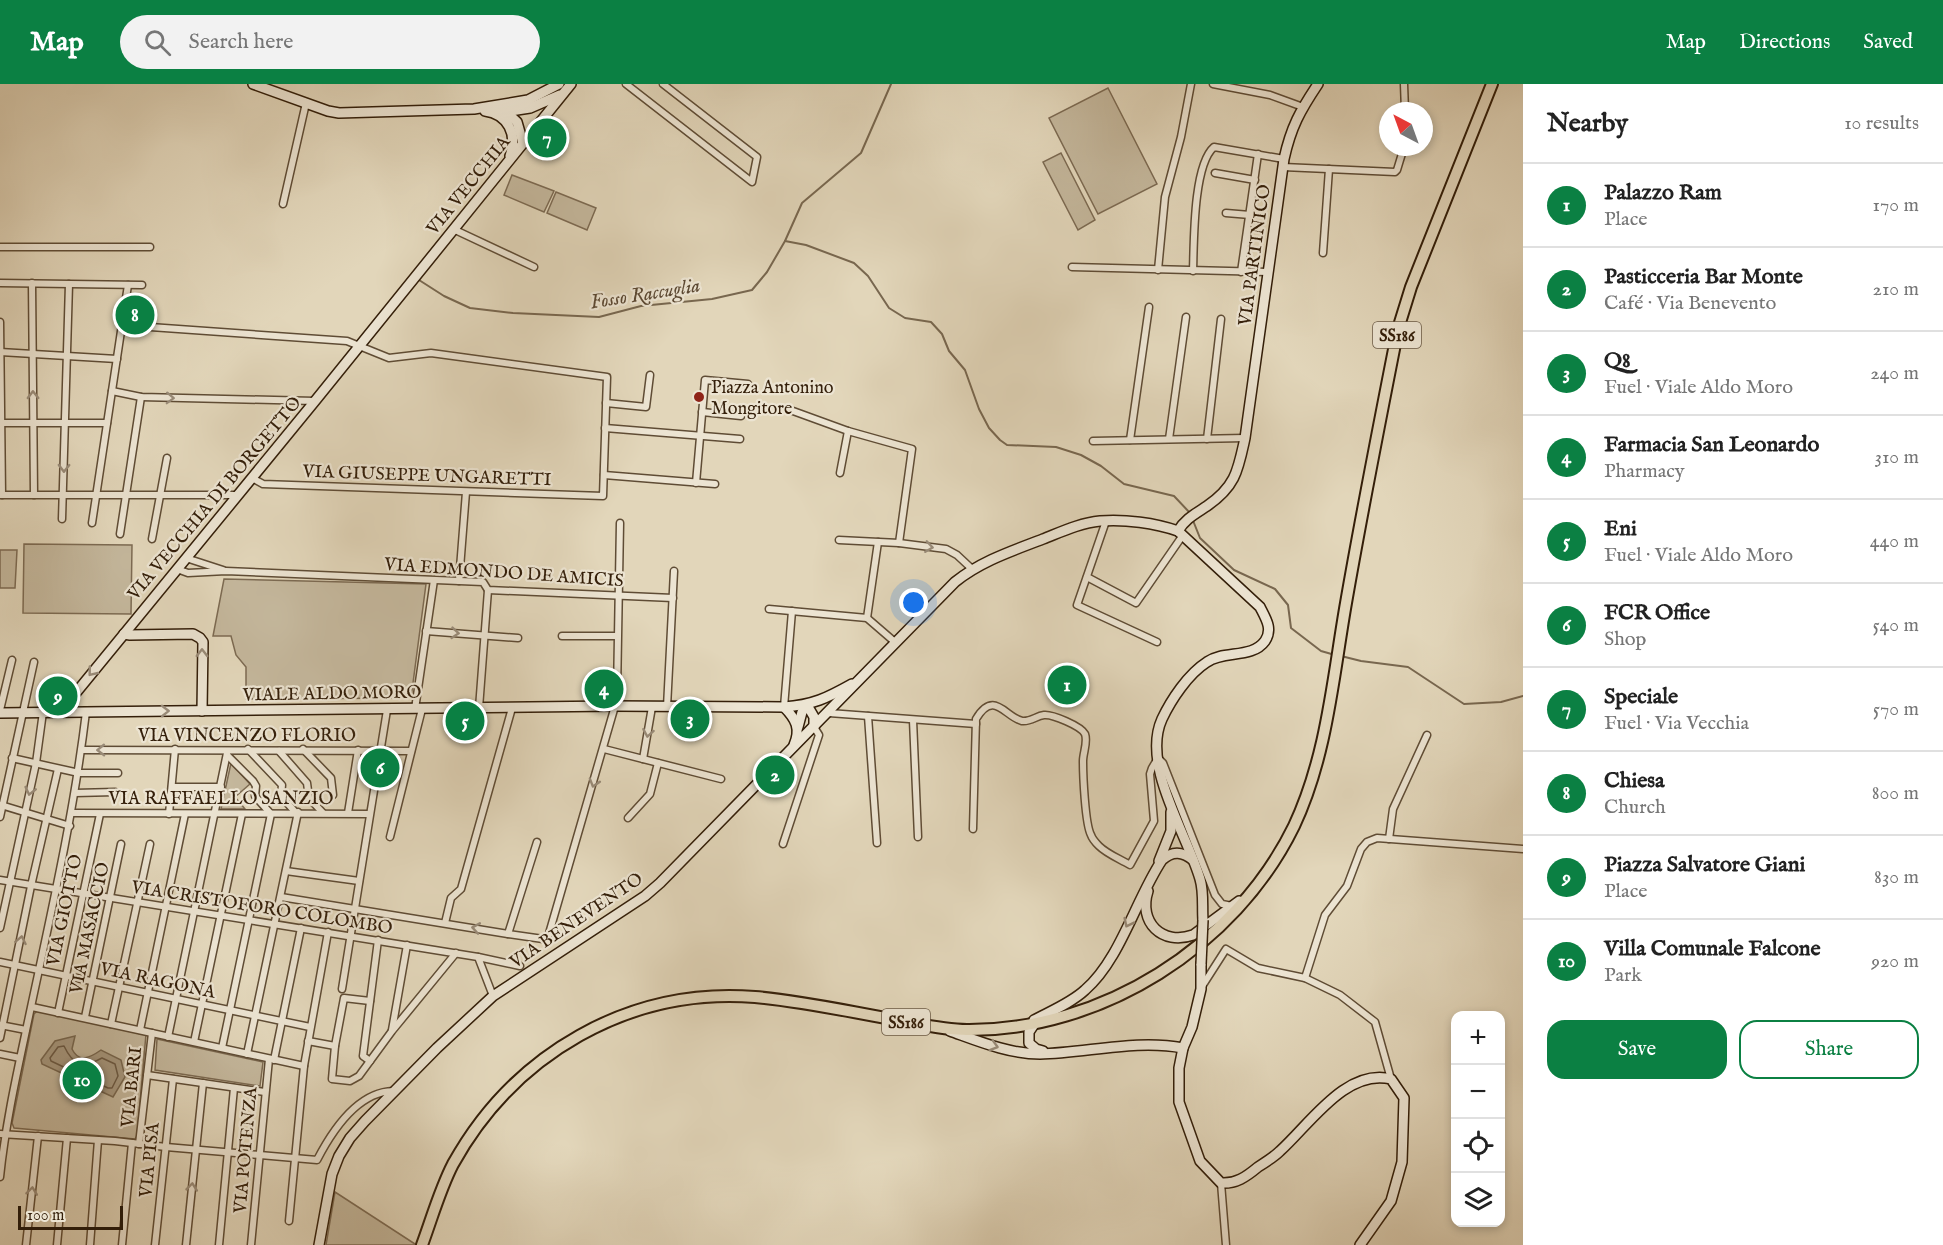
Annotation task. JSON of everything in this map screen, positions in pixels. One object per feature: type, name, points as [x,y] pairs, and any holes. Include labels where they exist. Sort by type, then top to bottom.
[{"type":"main road","points":[[253,84],[339,113],[497,109],[561,88]]},
{"type":"main road","name":"VIA VECCHIA","points":[[391,307],[523,143],[561,88],[571,84]]},
{"type":"main road","name":"VIA PARTINICO","points":[[1180,533],[1191,516],[1225,492],[1236,475],[1245,438],[1283,163],[1290,134],[1303,107],[1318,84]]},
{"type":"main road","name":"SS186","points":[[422,1245],[452,1167],[477,1127],[507,1091],[542,1059],[586,1031],[607,1021],[671,1002],[723,996],[795,1002],[939,1028],[966,1030],[1010,1028],[1031,1024],[1073,1014],[1099,1004],[1154,976],[1208,937],[1246,896],[1279,852],[1293,827],[1309,790],[1322,749],[1347,599],[1398,329],[1411,287],[1492,84]]},
{"type":"main road","points":[[497,109],[507,112],[530,108],[561,88]]},
{"type":"main road","points":[[497,109],[508,124],[514,138],[507,163]]},
{"type":"main road","points":[[507,112],[520,129],[523,143]]},
{"type":"main road","name":"VIA VECCHIA DI BORGETTO","points":[[65,712],[69,700],[391,307]]},
{"type":"main road","name":"VIA BENEVENTO","points":[[319,1245],[328,1189],[339,1156],[350,1138],[393,1092],[436,1048],[493,996],[645,896],[829,713],[955,582],[972,569],[1011,551],[1072,528],[1106,521],[1125,521],[1169,528],[1180,533]]},
{"type":"main road","points":[[1180,533],[1260,608],[1270,629],[1268,636],[1256,649],[1216,657],[1196,672],[1167,709],[1157,734],[1158,766],[1200,882],[1203,920],[1201,989],[1179,1068],[1179,1102],[1200,1161],[1221,1183],[1233,1183],[1251,1173],[1281,1150],[1318,1110],[1359,1082],[1380,1077],[1391,1079],[1404,1098],[1402,1162],[1391,1201],[1360,1245]]},
{"type":"main road","points":[[123,634],[192,634],[200,638],[202,642],[202,711]]},
{"type":"main road","name":"VIALE ALDO MORO","points":[[0,712],[615,706],[784,708],[807,705],[860,680]]},
{"type":"main road","points":[[792,750],[802,712],[807,705],[814,717],[814,727]]},
{"type":"main road","points":[[784,708],[798,727]]},
{"type":"main road","points":[[1057,1052],[1036,1049],[1029,1043],[1031,1024],[1074,998],[1095,980],[1114,952],[1167,844],[1171,831],[1170,803]]},
{"type":"main road","points":[[1167,844],[1180,841],[1187,844]]},
{"type":"main road","points":[[1193,860],[1179,853],[1170,854],[1162,860],[1155,871],[1146,899],[1146,914],[1151,924],[1168,937],[1178,939],[1193,935],[1246,896]]},
{"type":"main road","points":[[939,1028],[1006,1049],[1039,1054],[1155,1045],[1183,1048]]},
{"type":"street","points":[[626,84],[752,182],[757,157],[663,84]]},
{"type":"street","points":[[1158,270],[1165,197],[1181,137],[1191,84]]},
{"type":"street","points":[[1213,84],[1270,95],[1303,107]]},
{"type":"street","points":[[1404,84],[1405,102]]},
{"type":"street","points":[[283,204],[306,103]]},
{"type":"street","points":[[1192,271],[1197,194],[1209,152],[1214,147],[1258,154],[1283,163],[1329,169],[1395,172],[1401,156]]},
{"type":"street","points":[[1241,272],[1258,154]]},
{"type":"street","points":[[1323,253],[1329,169]]},
{"type":"street","points":[[1215,173],[1255,180]]},
{"type":"street","points":[[1226,213],[1250,215]]},
{"type":"street","points":[[453,229],[534,267]]},
{"type":"street","points":[[0,247],[150,248]]},
{"type":"street","points":[[1072,267],[1268,272]]},
{"type":"street","points":[[0,282],[142,285]]},
{"type":"street","points":[[32,283],[34,495]]},
{"type":"street","points":[[62,519],[69,284]]},
{"type":"street","points":[[92,523],[128,285]]},
{"type":"street","points":[[1130,440],[1149,307]]},
{"type":"street","points":[[1169,440],[1186,317]]},
{"type":"street","points":[[1207,439],[1221,319]]},
{"type":"street","points":[[0,322],[1,495],[238,495]]},
{"type":"street","points":[[122,325],[347,341],[389,358],[431,353],[607,376],[604,475],[715,484]]},
{"type":"street","points":[[0,352],[117,359]]},
{"type":"street","points":[[606,403],[646,407],[650,375]]},
{"type":"street","points":[[696,483],[705,413],[705,380],[748,384]]},
{"type":"street","points":[[112,391],[141,397],[315,402]]},
{"type":"street","points":[[120,534],[141,397]]},
{"type":"street","points":[[793,411],[912,449],[899,543]]},
{"type":"street","points":[[705,413],[741,416]]},
{"type":"street","points":[[1,423],[107,423]]},
{"type":"street","points":[[605,428],[740,439]]},
{"type":"street","points":[[840,473],[848,430]]},
{"type":"street","points":[[1093,441],[1245,438]]},
{"type":"street","points":[[152,539],[167,458]]},
{"type":"street","name":"VIA GIUSEPPE UNGARETTI","points":[[252,478],[263,484],[603,496],[604,475]]},
{"type":"street","points":[[459,581],[466,492]]},
{"type":"street","points":[[1106,521],[1077,605],[1157,642]]},
{"type":"street","points":[[281,897],[508,934],[543,939],[548,937],[615,706],[620,523]]},
{"type":"street","points":[[1087,577],[1136,603],[1180,533]]},
{"type":"street","points":[[839,540],[899,543],[946,549],[957,555],[972,569]]},
{"type":"street","points":[[867,618],[878,542]]},
{"type":"street","points":[[186,558],[226,571]]},
{"type":"street","points":[[177,568],[188,573],[226,571]]},
{"type":"street","name":"VIA EDMONDO DE AMICIS","points":[[226,571],[483,582],[488,590],[673,598]]},
{"type":"street","points":[[667,706],[674,571]]},
{"type":"street","points":[[390,837],[411,751],[434,580]]},
{"type":"street","points":[[479,708],[488,590]]},
{"type":"street","points":[[768,609],[867,618],[896,643]]},
{"type":"street","points":[[784,708],[792,611]]},
{"type":"street","points":[[426,631],[518,638]]},
{"type":"street","points":[[562,636],[617,636]]},
{"type":"street","points":[[0,712],[12,660]]},
{"type":"street","points":[[0,817],[34,662]]},
{"type":"street","points":[[973,829],[978,716],[983,711],[999,706],[1020,720],[1032,720],[1048,715],[1082,729],[1086,738],[1083,762],[1090,833],[1100,847],[1130,866],[1154,821],[1150,774],[1158,758],[1163,763],[1215,895],[1222,904],[1233,906]]},
{"type":"street","points":[[643,759],[652,707]]},
{"type":"street","points":[[445,923],[451,898],[461,889],[512,708]]},
{"type":"street","points":[[342,989],[387,710]]},
{"type":"street","points":[[0,928],[36,763],[43,712]]},
{"type":"street","points":[[0,1177],[2,1134],[32,1007],[70,826],[86,712]]},
{"type":"street","points":[[829,713],[976,724]]},
{"type":"street","points":[[868,716],[877,843]]},
{"type":"street","points":[[913,720],[918,837]]},
{"type":"street","points":[[783,844],[819,735],[814,727]]},
{"type":"street","points":[[1389,839],[1393,809],[1427,735]]},
{"type":"street","points":[[168,814],[175,749]]},
{"type":"street","points":[[247,1054],[297,812],[281,795],[282,785],[248,749]]},
{"type":"street","points":[[303,749],[331,778],[333,795]]},
{"type":"street","points":[[604,749],[721,779]]},
{"type":"street","name":"VIA VINCENZO FLORIO","points":[[82,750],[411,751]]},
{"type":"street","points":[[348,813],[358,750]]},
{"type":"street","points":[[279,751],[307,783],[309,798],[323,813]]},
{"type":"street","points":[[168,1037],[227,752]]},
{"type":"street","points":[[222,1048],[271,814],[255,795],[256,786],[253,781],[227,752]]},
{"type":"street","points":[[12,758],[79,773],[118,773]]},
{"type":"street","points":[[628,818],[650,794],[658,763]]},
{"type":"street","points":[[0,1038],[58,769]]},
{"type":"street","points":[[172,787],[220,787]]},
{"type":"street","points":[[75,793],[115,792]]},
{"type":"street","points":[[1,805],[70,826]]},
{"type":"street","name":"VIA RAFFAELLO SANZIO","points":[[72,813],[369,814]]},
{"type":"street","name":"VIA GIOTTO","points":[[58,1012],[100,814]]},
{"type":"street","points":[[140,1030],[185,814]]},
{"type":"street","points":[[194,1042],[242,814]]},
{"type":"street","points":[[1305,978],[1325,915],[1347,886],[1361,849],[1368,842],[1377,838],[1523,849]]},
{"type":"street","points":[[508,934],[537,842]]},
{"type":"street","name":"VIA MASACCIO","points":[[85,1017],[122,844]]},
{"type":"street","points":[[111,1024],[150,844]]},
{"type":"street","points":[[286,872],[359,881]]},
{"type":"street","name":"VIA CRISTOFORO COLOMBO","points":[[0,880],[83,895],[456,952],[520,966]]},
{"type":"street","name":"VIA POTENZA","points":[[251,1245],[265,1092],[301,928]]},
{"type":"street","points":[[289,1221],[304,1066],[328,932]]},
{"type":"street","points":[[370,1061],[363,1056],[378,940]]},
{"type":"street","points":[[392,1031],[406,945]]},
{"type":"street","points":[[1201,989],[1226,949],[1258,968],[1305,978],[1340,995],[1375,1022],[1391,1079]]},
{"type":"street","points":[[370,1001],[345,998],[335,1046],[332,1078],[350,1081],[359,1076],[456,952]]},
{"type":"street","points":[[478,957],[493,996]]},
{"type":"street","name":"VIA RAGONA","points":[[0,962],[310,1027]]},
{"type":"street","points":[[32,1007],[304,1066]]},
{"type":"street","points":[[1,1026],[26,1030]]},
{"type":"street","name":"VIA BARI","points":[[122,1245],[152,1033]]},
{"type":"street","points":[[308,1041],[335,1046]]},
{"type":"street","points":[[0,1054],[20,1058]]},
{"type":"street","points":[[147,1075],[265,1092]]},
{"type":"street","name":"VIA PISA","points":[[155,1245],[173,1079]]},
{"type":"street","points":[[186,1245],[203,1083]]},
{"type":"street","points":[[219,1245],[234,1088]]},
{"type":"street","points":[[2,1134],[136,1143],[317,1160],[331,1135],[346,1116],[369,1099],[384,1092],[393,1092]]},
{"type":"street","points":[[26,1245],[38,1136]]},
{"type":"street","points":[[57,1245],[67,1138]]},
{"type":"street","points":[[90,1245],[98,1140]]},
{"type":"street","points":[[1221,1183],[1226,1245]]},
{"type":"shaded area","points":[[1108,88],[1157,184],[1098,214],[1049,118]]},
{"type":"shaded area","points":[[1061,153],[1095,220],[1078,230],[1043,162]]},
{"type":"shaded area","points":[[512,175],[554,191],[544,212],[504,195]]},
{"type":"shaded area","points":[[556,192],[596,208],[587,230],[547,213]]},
{"type":"shaded area","points":[[24,544],[132,545],[131,614],[23,613]]},
{"type":"shaded area","points":[[0,550],[17,550],[15,588],[0,588]]},
{"type":"shaded area","points":[[224,579],[426,584],[411,698],[246,699],[246,667],[236,655],[231,636],[213,636]]},
{"type":"shaded area","points":[[231,763],[250,784],[235,797],[245,809],[221,809]]},
{"type":"shaded area","points":[[37,1011],[146,1034],[135,1139],[14,1128],[12,1123],[34,1014]]},
{"type":"shaded area","points":[[157,1039],[263,1062],[260,1086],[155,1070]]},
{"type":"shaded area","points":[[335,1192],[415,1244],[415,1245],[326,1245]]},
{"type":"water","points":[[75,1036],[72,1049],[78,1056],[89,1057],[101,1050],[121,1060],[125,1077],[113,1097],[42,1064],[41,1060],[55,1041]]},
{"type":"waterway","name":"Fosso Raccuglia","points":[[419,280],[444,296],[470,308],[513,313],[599,317],[641,306],[712,299],[752,290],[767,272],[785,241],[802,203],[861,153],[891,84]]},
{"type":"waterway","name":"Fosso Raccuglia","points":[[785,241],[806,245],[854,263],[868,276],[889,308],[905,318],[931,322],[942,334],[949,351],[965,370],[979,409],[989,428],[1007,445],[1056,447],[1081,455],[1101,466],[1124,484],[1174,496],[1190,513]]},
{"type":"waterway","name":"Fosso Raccuglia","points":[[1192,518],[1200,538],[1234,570],[1275,589],[1288,605],[1291,628],[1321,651],[1335,655]]},
{"type":"waterway","name":"Fosso Raccuglia","points":[[1341,656],[1408,667],[1464,704],[1501,702],[1523,696]]},
{"type":"place","name":"Speciale","points":[[547,138]]},
{"type":"place","name":"Chiesa","points":[[135,315]]},
{"type":"place","name":"Piazza Antonino Mongitore","points":[[699,397]]},
{"type":"place","name":"Palazzo Ram","points":[[1067,685]]},
{"type":"place","name":"Farmacia San Leonardo","points":[[604,689]]},
{"type":"place","name":"Piazza Salvatore Giani","points":[[58,696]]},
{"type":"place","name":"Q8","points":[[690,719]]},
{"type":"place","name":"Eni","points":[[465,721]]},
{"type":"place","name":"FCR Office","points":[[380,768]]},
{"type":"place","name":"Pasticceria Bar Monte","points":[[775,775]]},
{"type":"place","name":"Villa Comunale Falcone","points":[[82,1080]]}]
